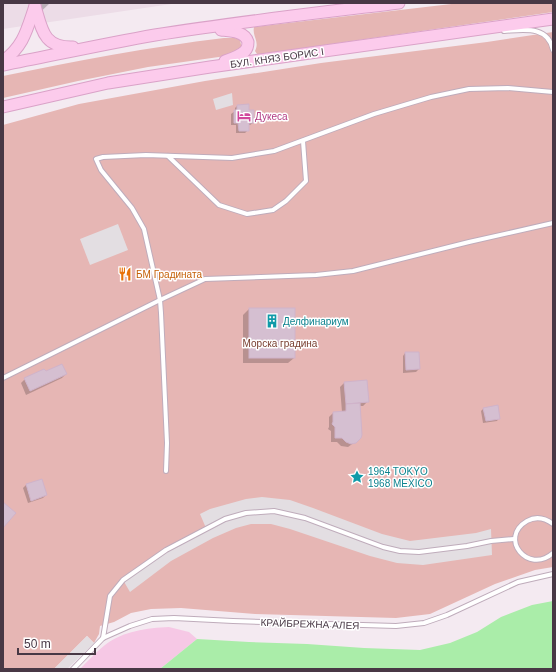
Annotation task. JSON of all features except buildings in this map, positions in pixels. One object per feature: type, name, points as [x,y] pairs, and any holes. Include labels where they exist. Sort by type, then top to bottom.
[{"type":"main road","points":[[3,65],[93,46],[206,28],[399,3]]},
{"type":"main road","points":[[3,61],[17,49],[24,37],[35,6],[43,34],[52,43],[67,47],[93,46]]},
{"type":"main road","name":"БУЛ. КНЯЗ БОРИС I","points":[[3,107],[108,83],[553,19]]},
{"type":"main road","points":[[206,28],[238,32],[243,35],[248,42],[248,47],[245,52],[210,68]]},
{"type":"lane","points":[[462,32],[538,31],[548,37],[553,47]]},
{"type":"lane","points":[[166,471],[167,443],[160,300],[144,229],[132,208],[101,170],[96,159],[103,156],[168,155],[232,158],[274,151],[374,114],[431,97],[469,89],[508,88],[553,92]]},
{"type":"lane","points":[[168,155],[219,205],[247,214],[273,210],[286,201],[306,181],[303,141]]},
{"type":"lane","points":[[3,378],[205,279],[316,275],[353,271],[553,223]]},
{"type":"lane","points":[[103,638],[110,596],[123,580],[166,550],[225,519],[246,513],[274,511],[305,518],[383,547],[400,551],[419,552],[514,539]]},
{"type":"lane","points":[[553,524],[548,520],[539,518],[530,519],[516,530],[514,539],[517,548],[522,555],[530,560],[548,558],[553,553]]},
{"type":"lane","name":"КРАЙБРЕЖНА АЛЕЯ","points":[[73,669],[103,638],[130,626],[152,619],[174,618],[396,626],[424,624],[518,582],[553,574]]},
{"type":"shaded area","points":[[3,3],[178,3],[3,29]]},
{"type":"shaded area","points":[[232,93],[233,105],[216,110],[213,99]]},
{"type":"shaded area","points":[[118,224],[128,250],[90,265],[80,239]]},
{"type":"shaded area","points":[[262,497],[290,500],[382,534],[410,541],[476,533],[491,529],[492,555],[423,565],[397,563],[370,556],[290,529],[271,524],[251,524],[236,528],[213,538],[171,561],[130,592],[123,580],[166,550],[206,528],[200,514],[210,509],[246,499]]},
{"type":"shaded area","points":[[553,601],[553,669],[160,669],[197,639],[420,650],[450,643],[477,632],[501,617],[532,605]]},
{"type":"shaded area","points":[[87,636],[94,643],[67,669],[54,669]]},
{"type":"green space","points":[[460,3],[553,3],[553,12],[262,54],[257,54],[255,51],[257,44],[254,34],[254,27]]},
{"type":"green space","name":"Морска градина","points":[[553,32],[553,567],[535,570],[495,584],[430,614],[396,618],[255,614],[181,608],[151,609],[131,613],[114,622],[100,626],[99,634],[94,643],[87,636],[54,669],[3,669],[3,125],[79,104],[205,81],[321,63]]},
{"type":"green space","points":[[224,38],[235,38],[240,40],[242,49],[233,55],[148,67],[3,98],[3,76],[113,55]]},
{"type":"sand","points":[[169,627],[189,632],[197,639],[160,669],[80,669],[102,648],[120,636],[144,629]]},
{"type":"place","name":"Дукеса","points":[[244,116]]},
{"type":"place","name":"БМ Градината","points":[[125,274]]},
{"type":"place","name":"Делфинариум","points":[[272,321]]},
{"type":"place","name":"1964 TOKYO 1968 MEXICO","points":[[357,477]]}]
